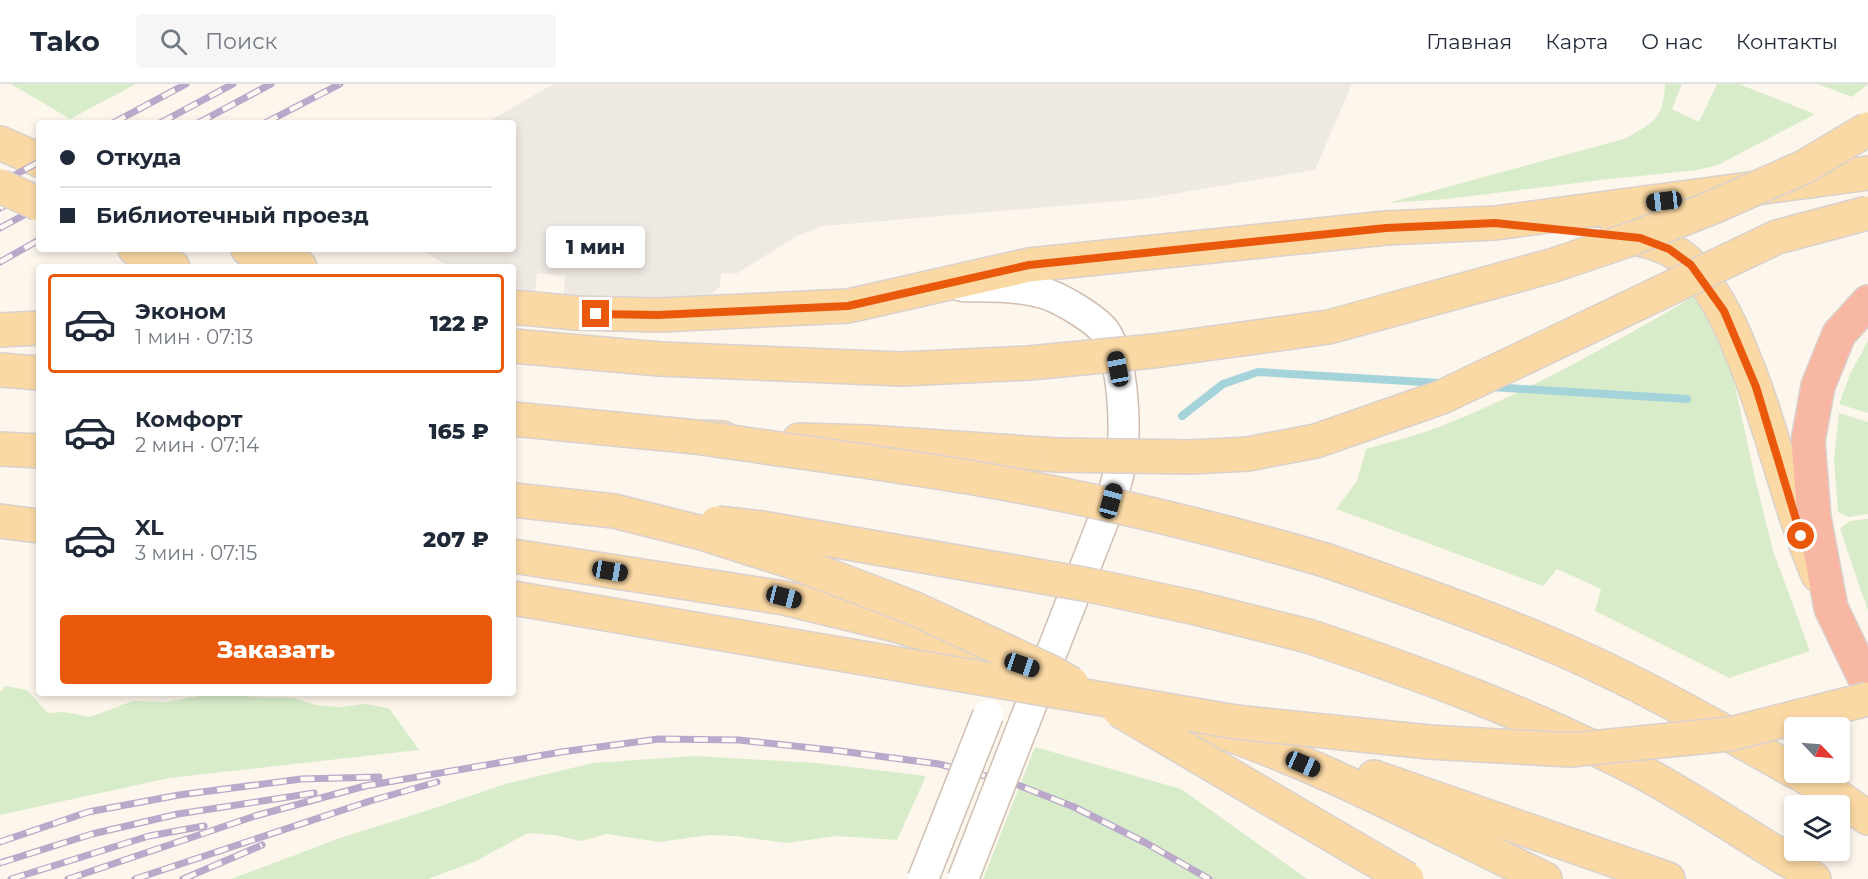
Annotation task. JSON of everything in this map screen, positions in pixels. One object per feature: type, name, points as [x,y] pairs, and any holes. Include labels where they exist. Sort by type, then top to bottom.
[{"type":"highway","points":[[1868,302],[1839,334],[1818,386],[1808,441],[1814,517],[1831,608],[1868,685]]},
{"type":"main road","points":[[516,346],[660,359],[902,369],[1040,362],[1154,351],[1329,327],[1554,265],[1634,238],[1711,208],[1804,167],[1868,129]]},
{"type":"main road","points":[[0,143],[36,159]]},
{"type":"main road","points":[[516,307],[576,313],[658,315],[848,306],[1029,265],[1386,228],[1495,223],[1868,173]]},
{"type":"main road","points":[[0,186],[36,203]]},
{"type":"main road","points":[[696,437],[867,442],[1056,455],[1191,457],[1248,454],[1316,441],[1442,397],[1778,237],[1868,213]]},
{"type":"main road","points":[[1495,223],[1640,238],[1669,249],[1691,265],[1724,311],[1756,387],[1801,536],[1831,608]]},
{"type":"main road","points":[[141,252],[167,264]]},
{"type":"main road","points":[[257,252],[291,264]]},
{"type":"main road","points":[[516,320],[576,313]]},
{"type":"main road","points":[[0,330],[36,328]]},
{"type":"main road","points":[[0,370],[36,373]]},
{"type":"main road","points":[[516,419],[696,437],[980,479],[1093,501],[1219,530],[1324,560],[1433,598],[1548,644],[1678,705],[1784,766]]},
{"type":"main road","points":[[0,449],[36,451]]},
{"type":"main road","points":[[516,500],[762,528],[1089,585],[1196,608],[1308,636],[1402,667],[1521,713],[1643,773],[1794,864],[1814,879]]},
{"type":"main road","points":[[614,511],[702,533],[793,562],[913,608],[1049,671],[1407,879]]},
{"type":"main road","points":[[0,521],[36,526]]},
{"type":"main road","points":[[516,556],[784,597],[900,626],[1266,747],[1349,768],[1668,879]]},
{"type":"main road","points":[[516,599],[1236,722],[1429,742],[1571,750],[1730,734],[1868,699]]},
{"type":"main road","points":[[1266,747],[1341,780],[1545,879]]},
{"type":"main road","points":[[1814,783],[1868,818]]},
{"type":"street","points":[[938,285],[1023,288],[1052,296],[1082,313],[1104,331],[1115,355],[1124,426],[1120,465],[1111,501],[963,879]]},
{"type":"street","points":[[923,879],[988,715],[991,692],[986,674],[957,643]]},
{"type":"shaded area","points":[[553,84],[1352,84],[1315,170],[1143,199],[823,226],[797,236],[736,274],[721,273],[720,287],[696,305],[563,301],[565,276],[537,273],[535,294],[516,288],[516,264],[444,264],[426,252],[516,252],[516,120],[491,120]]},
{"type":"green space","points":[[11,84],[136,84],[70,119]]},
{"type":"green space","points":[[1665,84],[1682,84],[1672,109],[1699,122],[1717,84],[1739,84],[1815,114],[1718,165],[1697,170],[1447,199],[1388,203],[1624,139],[1655,119],[1662,105]]},
{"type":"green space","points":[[1818,84],[1868,84],[1852,97]]},
{"type":"green space","points":[[1693,297],[1712,321],[1728,354],[1773,551],[1810,651],[1729,678],[1595,611],[1601,589],[1557,569],[1543,586],[1336,509],[1357,481],[1366,449],[1439,427],[1480,410],[1604,348]]},
{"type":"green space","points":[[1868,341],[1868,413],[1839,404],[1851,372]]},
{"type":"green space","points":[[1839,413],[1868,422],[1868,514],[1849,517],[1838,512],[1834,459]]},
{"type":"green space","points":[[1868,519],[1868,611],[1840,529],[1850,521]]},
{"type":"green space","points":[[5,686],[27,690],[48,713],[64,712],[90,717],[133,701],[166,702],[199,696],[293,698],[316,705],[341,707],[365,704],[389,708],[419,750],[169,778],[0,815],[0,692]]},
{"type":"green space","points":[[1035,747],[1181,789],[1307,879],[983,879]]},
{"type":"green space","points":[[695,756],[817,763],[926,776],[897,840],[837,836],[786,843],[710,835],[659,842],[607,834],[581,841],[554,835],[528,833],[476,861],[428,879],[231,879],[343,837],[505,784],[593,763]]},
{"type":"waterway","points":[[1182,416],[1223,384],[1258,372],[1440,383]]},
{"type":"waterway","points":[[1491,387],[1687,399]]},
{"type":"railway","points":[[119,120],[186,84]]},
{"type":"railway","points":[[166,120],[233,84]]},
{"type":"railway","points":[[204,120],[271,84]]},
{"type":"railway","points":[[271,120],[340,84]]},
{"type":"railway","points":[[0,183],[36,164]]},
{"type":"railway","points":[[0,208],[36,189]]},
{"type":"railway","points":[[0,228],[36,209]]},
{"type":"railway","points":[[0,262],[36,242]]},
{"type":"railway","points":[[68,879],[255,816],[365,786],[561,752],[659,739],[739,740],[939,764],[1013,783],[1074,807],[1146,843],[1209,879]]},
{"type":"railway","points":[[0,842],[88,812],[179,795],[301,779],[379,777]]},
{"type":"railway","points":[[135,879],[370,801],[437,782]]},
{"type":"railway","points":[[0,863],[92,834],[178,814],[314,793]]},
{"type":"railway","points":[[11,879],[149,836],[204,826]]},
{"type":"railway","points":[[183,879],[262,845]]},
{"type":"route","points":[[596,314],[658,315],[848,306],[1029,265],[1386,228],[1495,223],[1640,238],[1669,249],[1691,265],[1724,311],[1756,387],[1801,536]]}]
